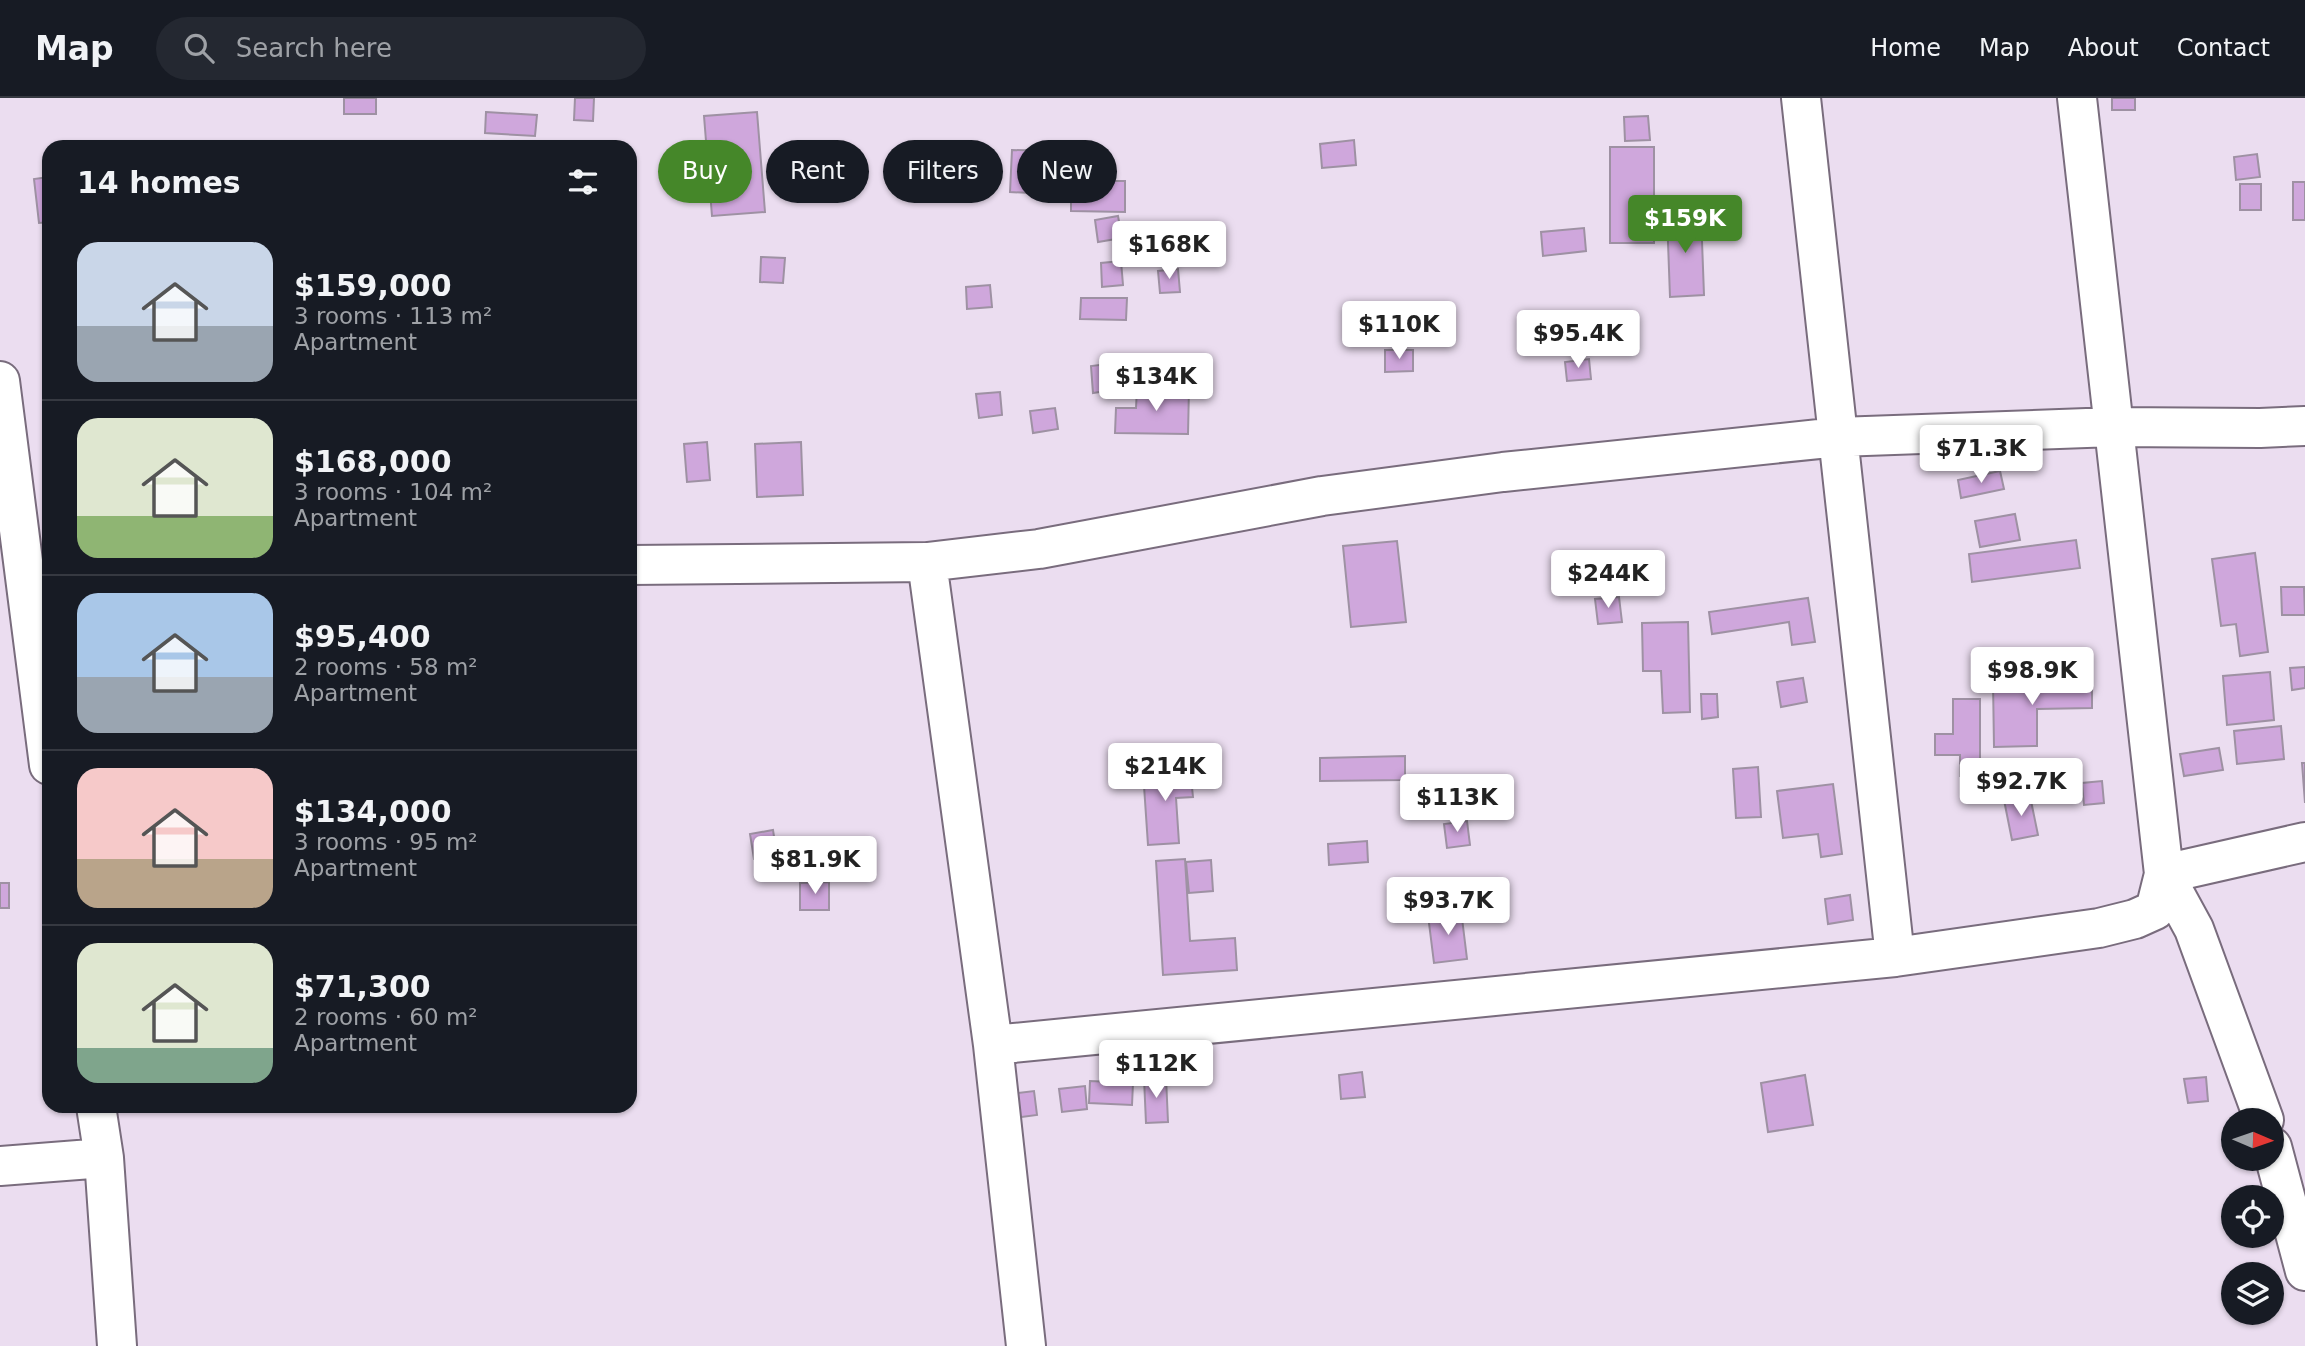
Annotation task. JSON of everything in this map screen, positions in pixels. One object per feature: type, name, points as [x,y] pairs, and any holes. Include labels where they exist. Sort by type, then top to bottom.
[{"type":"street","points":[[1801,98],[1895,957]]},
{"type":"street","points":[[993,1045],[1895,957],[2099,928],[2135,919],[2155,910],[2164,874],[2077,98]]},
{"type":"street","points":[[0,381],[37,587],[42,661]]},
{"type":"street","points":[[637,565],[927,562],[1039,549],[1350,493],[1503,472],[1838,437],[2114,427],[2305,426]]},
{"type":"street","points":[[927,562],[993,1045],[1026,1346]]},
{"type":"street","points":[[2164,874],[2305,842]]},
{"type":"street","points":[[2164,874],[2194,929],[2260,1108]]},
{"type":"street","points":[[97,1113],[104,1158],[117,1346]]},
{"type":"street","points":[[0,1166],[104,1158]]},
{"type":"street","points":[[2278,1171],[2305,1271]]},
{"type":"building","points":[[344,98],[376,98],[376,114],[344,114]]},
{"type":"building","points":[[575,98],[594,98],[593,121],[574,120]]},
{"type":"building","points":[[2112,98],[2135,98],[2135,110],[2112,110]]},
{"type":"building","points":[[486,112],[537,115],[535,136],[485,133]]},
{"type":"building","points":[[757,112],[765,212],[712,216],[711,203],[752,203],[752,140],[706,140],[704,116]]},
{"type":"building","points":[[1648,116],[1650,140],[1625,141],[1624,117]]},
{"type":"building","points":[[1354,140],[1356,165],[1322,168],[1320,144]]},
{"type":"building","points":[[1610,147],[1654,147],[1654,243],[1610,243]]},
{"type":"building","points":[[1012,150],[1017,150],[1017,192],[1010,192]]},
{"type":"building","points":[[2257,154],[2260,177],[2236,180],[2234,157]]},
{"type":"building","points":[[42,178],[42,223],[39,223],[34,179]]},
{"type":"building","points":[[1117,181],[1125,181],[1125,212],[1071,211],[1071,203],[1117,203]]},
{"type":"building","points":[[2293,182],[2305,182],[2305,220],[2293,220]]},
{"type":"building","points":[[2240,184],[2261,184],[2261,210],[2240,210]]},
{"type":"building","points":[[1701,214],[1704,295],[1670,297],[1667,215]]},
{"type":"building","points":[[1118,216],[1122,238],[1098,242],[1095,220]]},
{"type":"building","points":[[1584,228],[1586,251],[1543,256],[1541,232]]},
{"type":"building","points":[[761,257],[785,258],[783,283],[760,282]]},
{"type":"building","points":[[1121,261],[1123,285],[1102,287],[1101,263]]},
{"type":"building","points":[[1178,269],[1180,292],[1160,293],[1158,271]]},
{"type":"building","points":[[990,285],[992,307],[967,309],[966,287]]},
{"type":"building","points":[[1081,298],[1127,298],[1126,320],[1080,319]]},
{"type":"building","points":[[1385,350],[1413,350],[1413,371],[1385,372]]},
{"type":"building","points":[[1589,359],[1591,379],[1567,381],[1565,362]]},
{"type":"building","points":[[1115,363],[1118,389],[1093,393],[1091,366]]},
{"type":"building","points":[[1137,388],[1189,388],[1188,434],[1115,433],[1116,408],[1136,408]]},
{"type":"building","points":[[1000,392],[1002,415],[979,418],[976,394]]},
{"type":"building","points":[[1055,408],[1058,429],[1033,433],[1030,411]]},
{"type":"building","points":[[707,442],[710,480],[687,482],[684,444]]},
{"type":"building","points":[[801,442],[803,495],[757,497],[755,444]]},
{"type":"building","points":[[2000,471],[2004,489],[1961,498],[1958,480]]},
{"type":"building","points":[[2015,514],[2020,540],[1980,547],[1975,521]]},
{"type":"building","points":[[2076,540],[2080,568],[1972,582],[1969,554]]},
{"type":"building","points":[[1397,541],[1406,622],[1351,627],[1343,546]]},
{"type":"building","points":[[2255,553],[2268,652],[2240,656],[2236,624],[2221,626],[2212,559]]},
{"type":"building","points":[[2281,587],[2304,587],[2305,615],[2282,615]]},
{"type":"building","points":[[1619,597],[1622,622],[1598,624],[1595,599]]},
{"type":"building","points":[[1808,598],[1815,642],[1792,645],[1789,622],[1712,634],[1709,612]]},
{"type":"building","points":[[1688,622],[1690,712],[1663,713],[1661,671],[1643,671],[1642,623]]},
{"type":"building","points":[[2305,667],[2305,688],[2292,690],[2290,668]]},
{"type":"building","points":[[2270,672],[2274,720],[2227,725],[2223,676]]},
{"type":"building","points":[[1803,678],[1807,702],[1781,707],[1777,682]]},
{"type":"building","points":[[2092,681],[2092,708],[2037,709],[2037,746],[1994,747],[1993,682]]},
{"type":"building","points":[[1701,694],[1717,694],[1718,717],[1702,719]]},
{"type":"building","points":[[1953,699],[1980,699],[1980,776],[1960,776],[1960,755],[1935,755],[1935,734],[1953,734]]},
{"type":"building","points":[[2281,726],[2284,759],[2237,764],[2234,731]]},
{"type":"building","points":[[2219,748],[2223,770],[2184,776],[2180,754]]},
{"type":"building","points":[[1405,756],[1405,780],[1320,781],[1320,758]]},
{"type":"building","points":[[2302,763],[2305,763],[2305,803]]},
{"type":"building","points":[[1758,767],[1761,817],[1736,818],[1733,769]]},
{"type":"building","points":[[2037,767],[2039,790],[2002,793],[2000,770]]},
{"type":"building","points":[[1190,768],[1193,797],[1176,798],[1179,843],[1148,845],[1143,771]]},
{"type":"building","points":[[2102,781],[2104,803],[2084,805],[2082,783]]},
{"type":"building","points":[[1833,784],[1842,854],[1821,857],[1818,834],[1783,838],[1777,791]]},
{"type":"building","points":[[2030,796],[2038,835],[2012,840],[2004,800]]},
{"type":"building","points":[[1467,821],[1470,845],[1447,848],[1444,824]]},
{"type":"building","points":[[773,830],[777,856],[754,859],[750,834]]},
{"type":"building","points":[[1367,841],[1368,862],[1329,865],[1328,844]]},
{"type":"building","points":[[1185,859],[1190,941],[1235,938],[1237,970],[1163,975],[1156,861]]},
{"type":"building","points":[[1211,860],[1213,891],[1189,893],[1186,862]]},
{"type":"building","points":[[829,882],[829,910],[800,910],[800,883]]},
{"type":"building","points":[[0,883],[9,883],[9,908],[0,908]]},
{"type":"building","points":[[1469,887],[1470,907],[1425,910],[1423,890]]},
{"type":"building","points":[[1850,895],[1853,920],[1828,924],[1825,899]]},
{"type":"building","points":[[1461,910],[1467,959],[1434,963],[1428,915]]},
{"type":"building","points":[[1362,1072],[1365,1097],[1341,1099],[1339,1075]]},
{"type":"building","points":[[1805,1075],[1813,1125],[1768,1132],[1761,1083]]},
{"type":"building","points":[[1166,1077],[1168,1122],[1146,1123],[1144,1078]]},
{"type":"building","points":[[2206,1077],[2208,1101],[2188,1103],[2184,1079]]},
{"type":"building","points":[[1090,1081],[1133,1083],[1132,1105],[1089,1103]]},
{"type":"building","points":[[1085,1086],[1087,1109],[1062,1112],[1059,1089]]},
{"type":"building","points":[[1034,1091],[1037,1115],[1015,1118],[1011,1094]]}]
